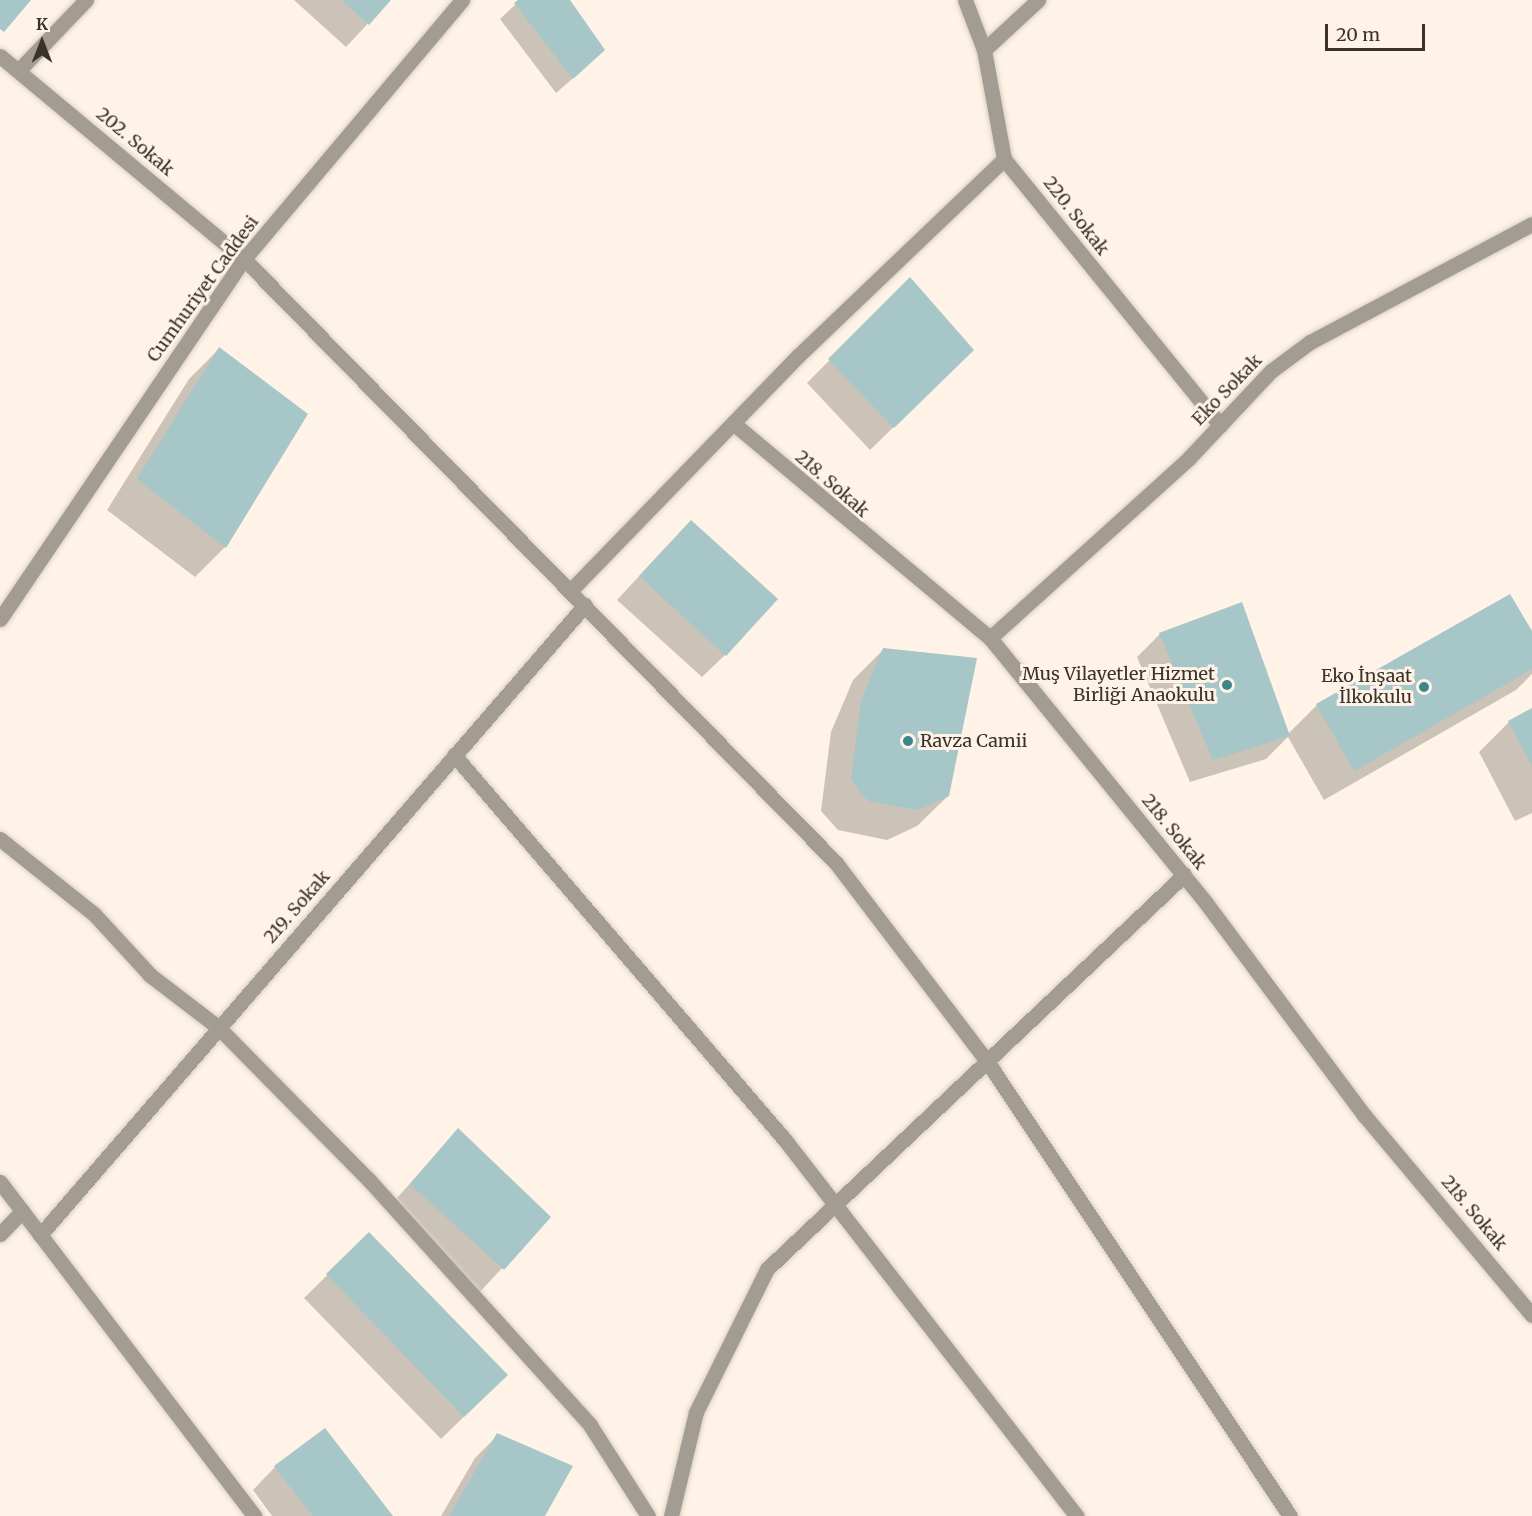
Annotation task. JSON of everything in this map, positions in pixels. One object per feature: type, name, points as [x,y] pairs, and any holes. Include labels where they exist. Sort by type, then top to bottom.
[{"type":"street","points":[[19,70],[86,0]]},
{"type":"street","name":"Cumhuriyet Caddesi","points":[[0,619],[244,259],[462,0]]},
{"type":"street","name":"220. Sokak","points":[[965,0],[984,50],[1004,159],[1220,425]]},
{"type":"street","points":[[984,50],[1038,0]]},
{"type":"street","name":"202. Sokak","points":[[0,56],[244,259],[571,590],[836,863],[989,1064],[1290,1516]]},
{"type":"street","points":[[571,590],[733,423],[1004,159]]},
{"type":"street","name":"Eko Sokak","points":[[990,638],[1220,425],[1271,371],[1310,342],[1532,224]]},
{"type":"street","name":"218. Sokak","points":[[733,423],[990,638],[1184,875],[1364,1115],[1532,1315]]},
{"type":"street","name":"219. Sokak","points":[[40,1235],[585,605]]},
{"type":"street","points":[[454,755],[837,1204],[1077,1516]]},
{"type":"street","points":[[0,839],[94,914],[150,975],[219,1028],[369,1180],[590,1425],[648,1516]]},
{"type":"street","points":[[672,1516],[696,1412],[740,1316],[767,1269],[989,1064],[1184,875]]},
{"type":"street","points":[[0,1182],[254,1516]]},
{"type":"street","points":[[0,1234],[22,1211]]},
{"type":"building","points":[[0,0],[31,0],[4,32],[0,29]]},
{"type":"building","points":[[342,0],[391,0],[369,25]]},
{"type":"building","points":[[518,0],[570,0],[605,50],[573,79],[514,3]]},
{"type":"building","points":[[910,277],[974,350],[894,428],[828,359]]},
{"type":"building","points":[[219,347],[308,414],[226,548],[137,479]]},
{"type":"building","points":[[691,520],[778,599],[726,656],[639,576]]},
{"type":"building","name":"Eko İnşaat İlkokulu","points":[[1510,594],[1532,631],[1532,669],[1354,771],[1316,704]]},
{"type":"building","name":"Muş Vilayetler Hizmet Birliği Anaokulu","points":[[1242,602],[1290,736],[1213,760],[1159,633]]},
{"type":"building","name":"Ravza Camii","points":[[883,648],[977,658],[949,796],[918,810],[868,801],[851,780],[861,701]]},
{"type":"building","points":[[1532,708],[1532,766],[1508,721]]},
{"type":"building","points":[[458,1128],[551,1217],[504,1270],[410,1184]]},
{"type":"building","points":[[369,1232],[508,1375],[464,1417],[326,1274]]},
{"type":"building","points":[[325,1428],[393,1516],[313,1516],[274,1466]]},
{"type":"building","points":[[497,1433],[573,1466],[545,1516],[449,1516]]},
{"type":"place","name":"Muş Vilayetler Hizmet Birliği Anaokulu","points":[[1227,685]]},
{"type":"place","name":"Eko İnşaat İlkokulu","points":[[1424,687]]},
{"type":"place","name":"Ravza Camii","points":[[908,741]]}]
